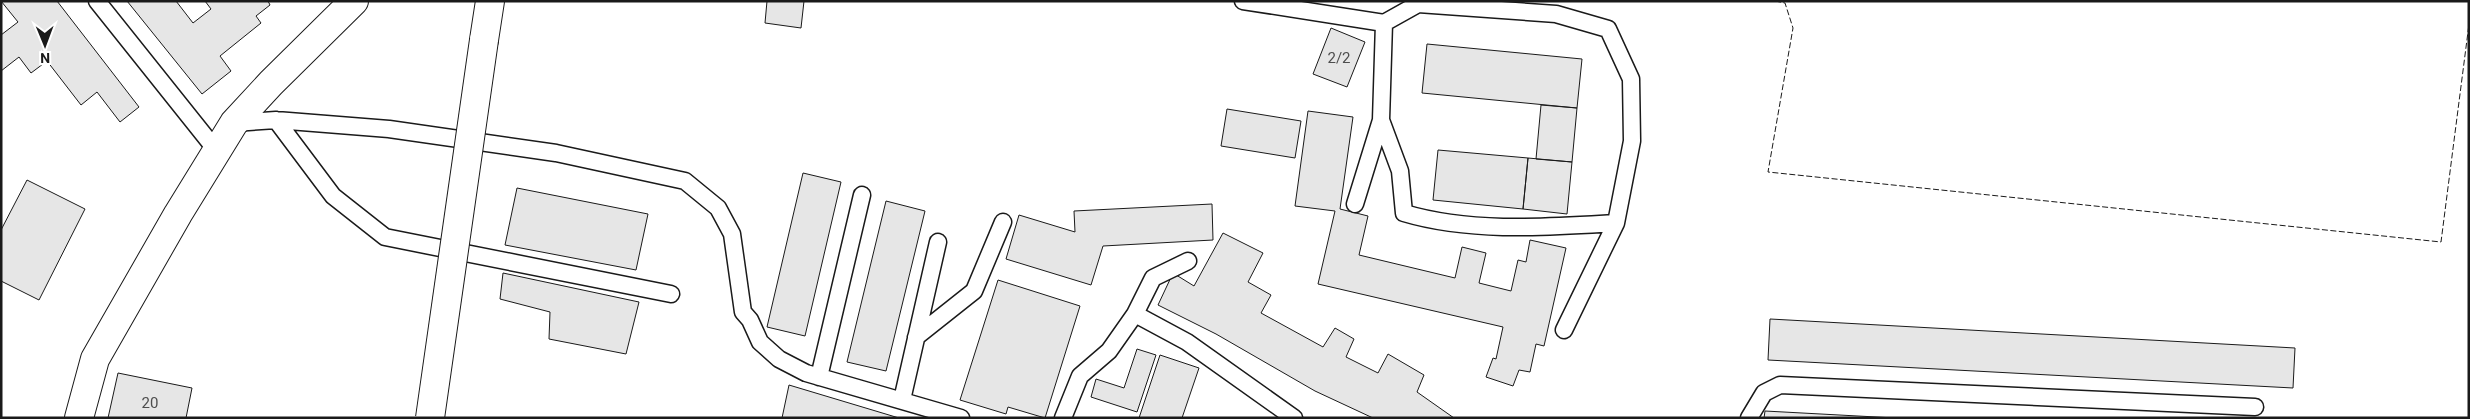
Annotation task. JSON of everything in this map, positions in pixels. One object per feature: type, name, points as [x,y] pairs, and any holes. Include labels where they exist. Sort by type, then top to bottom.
[{"type":"street","points":[[79,418],[95,359],[216,150],[234,123],[271,82],[354,1]]},
{"type":"street","points":[[430,418],[490,1]]},
{"type":"lane","points":[[97,1],[216,150]]},
{"type":"lane","points":[[1243,1],[1384,23],[1418,4],[1556,14],[1608,29],[1631,79],[1632,141],[1616,223],[1564,330]]},
{"type":"lane","points":[[1355,204],[1381,120],[1384,23]]},
{"type":"lane","points":[[276,120],[333,196],[385,237],[671,294]]},
{"type":"lane","points":[[234,123],[276,120],[389,128],[556,153],[685,181],[718,208],[732,234],[743,312],[750,320],[760,342],[779,359],[806,373],[961,418]]},
{"type":"lane","points":[[1381,120],[1400,171],[1404,213],[1431,221],[1538,228],[1616,223]]},
{"type":"lane","points":[[819,377],[862,195]]},
{"type":"lane","points":[[916,337],[974,291],[1003,222]]},
{"type":"lane","points":[[902,400],[938,242]]},
{"type":"lane","points":[[1063,418],[1080,376],[1109,351],[1135,314],[1153,278],[1188,261]]},
{"type":"lane","points":[[1135,314],[1187,342],[1294,418]]},
{"type":"lane","points":[[1749,418],[1764,393],[1780,384],[2255,407]]},
{"type":"building","points":[[1,1],[57,1],[139,107],[120,122],[97,92],[81,105],[47,61],[31,73],[19,57],[1,71],[1,35],[18,22]]},
{"type":"building","points":[[127,1],[176,1],[193,23],[211,9],[205,1],[268,1],[270,5],[256,16],[261,23],[220,56],[231,71],[202,94]]},
{"type":"building","points":[[767,1],[804,1],[801,28],[765,23]]},
{"type":"building","points":[[1331,28],[1365,42],[1347,87],[1313,74]]},
{"type":"building","points":[[1427,44],[1582,59],[1577,108],[1422,93]]},
{"type":"building","points":[[1541,105],[1577,108],[1572,162],[1536,159]]},
{"type":"building","points":[[1227,109],[1301,121],[1295,158],[1221,146]]},
{"type":"building","points":[[1308,111],[1353,117],[1340,209],[1368,216],[1359,255],[1455,278],[1462,247],[1486,253],[1479,283],[1511,291],[1518,260],[1526,262],[1530,240],[1566,248],[1544,346],[1536,344],[1530,372],[1519,370],[1513,386],[1486,377],[1493,358],[1496,359],[1503,327],[1318,284],[1335,211],[1295,206]]},
{"type":"building","points":[[1438,150],[1528,158],[1523,209],[1433,200]]},
{"type":"building","points":[[1528,158],[1572,162],[1567,214],[1523,209]]},
{"type":"building","points":[[803,173],[841,182],[805,336],[767,327]]},
{"type":"building","points":[[27,180],[85,209],[39,300],[1,281],[1,230]]},
{"type":"building","points":[[517,188],[648,214],[636,270],[505,245]]},
{"type":"building","points":[[886,201],[925,211],[886,371],[847,362]]},
{"type":"building","points":[[1212,204],[1213,240],[1103,246],[1091,285],[1006,259],[1019,215],[1075,232],[1074,211]]},
{"type":"building","points":[[1223,233],[1263,253],[1248,282],[1271,295],[1261,313],[1323,347],[1335,328],[1354,339],[1346,357],[1378,373],[1388,354],[1424,375],[1417,392],[1454,418],[1373,418],[1315,391],[1216,334],[1158,305],[1173,273],[1194,286]]},
{"type":"building","points":[[503,273],[639,302],[626,354],[549,339],[550,312],[500,299]]},
{"type":"building","points":[[998,280],[1080,306],[1045,418],[1008,407],[1006,414],[960,400]]},
{"type":"building","points":[[1770,319],[2295,348],[2293,388],[1768,360]]},
{"type":"building","points":[[1137,349],[1156,355],[1137,412],[1091,397],[1096,379],[1124,388]]},
{"type":"building","points":[[1160,355],[1199,368],[1182,418],[1139,418]]},
{"type":"building","points":[[118,373],[192,388],[186,418],[108,418]]},
{"type":"building","points":[[789,385],[899,418],[782,418]]},
{"type":"building","points":[[1765,411],[1895,418],[1764,418]]},
{"type":"fence","points":[[1775,1],[1785,3],[1793,28],[1768,172],[2441,242],[2469,24]]}]
